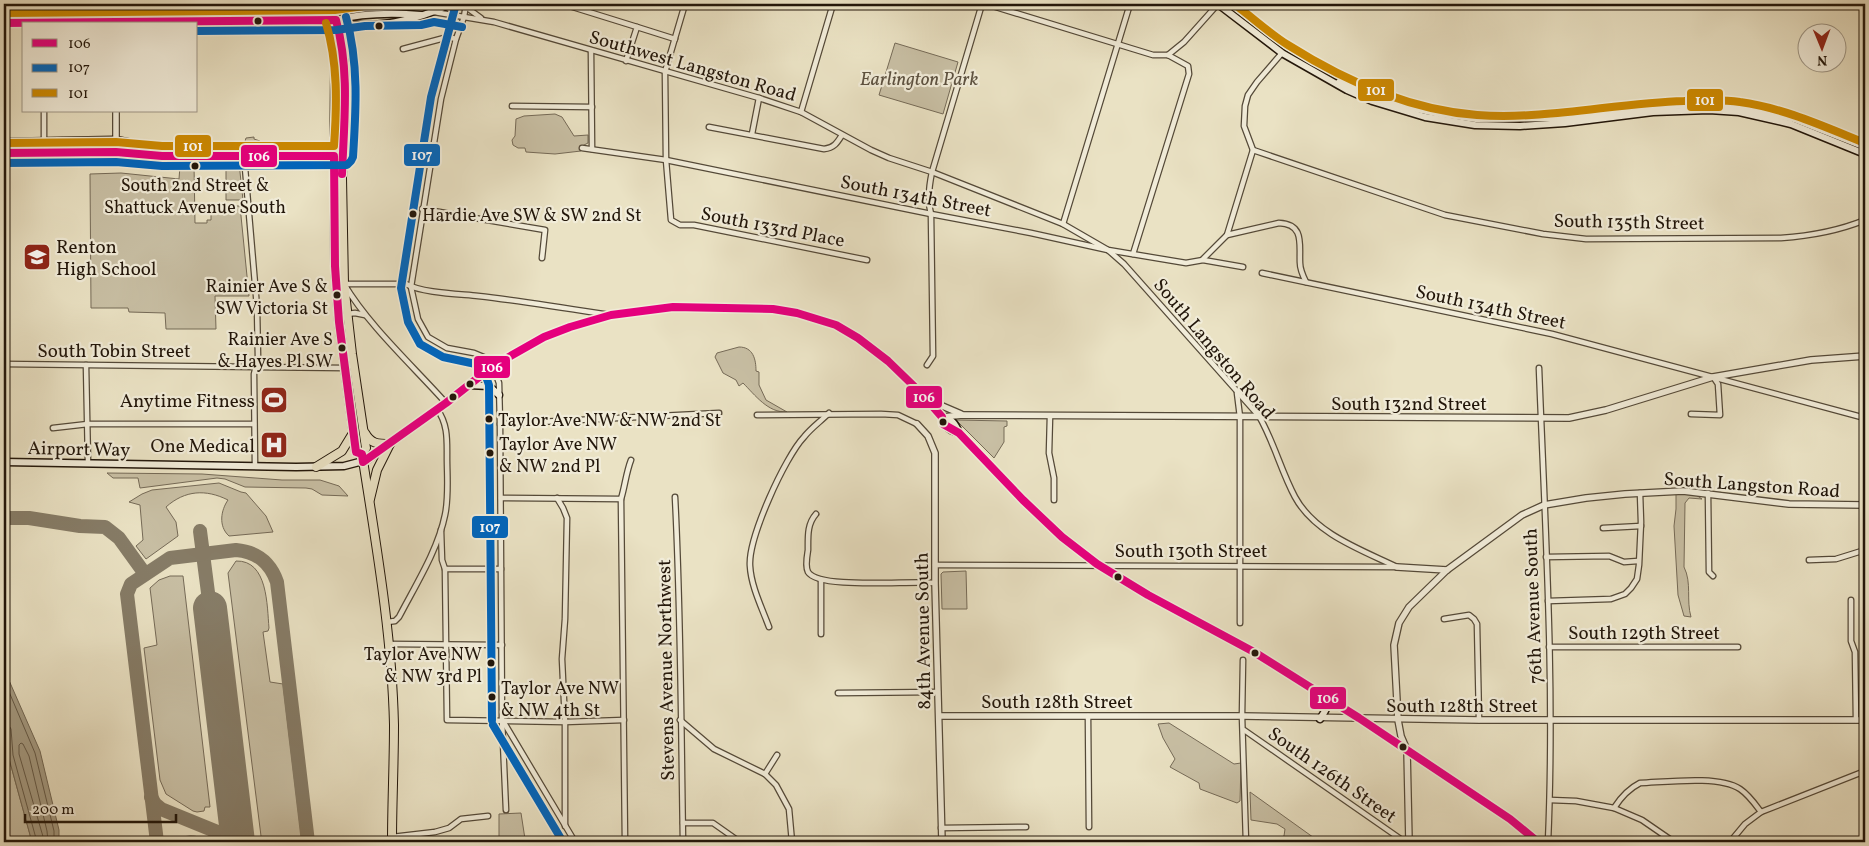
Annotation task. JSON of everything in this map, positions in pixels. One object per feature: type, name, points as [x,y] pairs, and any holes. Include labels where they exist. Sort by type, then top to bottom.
[{"type":"main road","points":[[302,20],[311,13],[314,4]]},
{"type":"main road","points":[[319,4],[330,32],[336,62],[334,156],[335,266],[353,433],[356,452],[362,458]]},
{"type":"main road","points":[[330,4],[344,46],[345,114],[342,193],[344,284],[366,448],[362,458],[387,622],[394,725],[392,840]]},
{"type":"main road","points":[[177,22],[336,20],[349,24],[376,24],[402,22],[434,12],[450,4]]},
{"type":"main road","points":[[1218,4],[1282,53],[1347,90],[1398,110],[1425,117],[1475,125],[1529,125],[1565,123],[1653,112],[1709,110],[1738,112],[1791,124],[1865,154]]},
{"type":"main road","points":[[4,23],[22,23]]},
{"type":"main road","points":[[1326,78],[1403,106],[1476,119],[1564,118],[1685,105],[1740,108],[1794,119],[1865,147]]},
{"type":"main road","points":[[4,142],[116,140],[209,156]]},
{"type":"main road","points":[[4,153],[116,152],[162,156],[343,156]]},
{"type":"main road","points":[[362,458],[390,444],[493,366],[544,337],[570,327],[611,316],[673,307],[744,307],[797,313],[836,325],[858,338],[888,361],[942,417],[950,419],[959,433],[1023,500],[1062,537],[1097,564],[1131,585],[1254,652],[1325,696],[1510,818],[1538,842]]},
{"type":"main road","points":[[468,385],[489,386],[500,396]]},
{"type":"main road","points":[[364,431],[368,440],[380,444],[390,444]]},
{"type":"main road","points":[[316,467],[342,451],[353,433]]},
{"type":"main road","points":[[369,504],[376,470],[390,444]]},
{"type":"main road","name":"Airport Way","points":[[4,462],[316,467],[344,466],[362,458]]},
{"type":"main road","points":[[1320,718],[1328,704],[1325,696]]},
{"type":"street","points":[[42,4],[42,22]]},
{"type":"street","points":[[115,4],[115,22]]},
{"type":"street","points":[[563,4],[675,39]]},
{"type":"street","points":[[666,160],[665,72],[685,4]]},
{"type":"street","points":[[801,112],[834,4]]},
{"type":"street","points":[[927,365],[933,356],[932,214],[929,199],[932,172],[982,4]]},
{"type":"street","points":[[986,4],[1153,55],[1168,55],[1188,66],[1189,74],[1134,254]]},
{"type":"street","points":[[1063,224],[1130,4]]},
{"type":"street","points":[[1168,55],[1184,42],[1218,4]]},
{"type":"street","points":[[466,6],[441,99],[411,287],[418,319],[428,337],[447,348],[474,353],[486,358],[498,375],[500,396],[502,720],[506,810]]},
{"type":"street","name":"Southwest Langston Road","points":[[466,6],[484,20]]},
{"type":"street","name":"Southwest Langston Road","points":[[434,12],[484,20],[759,98],[801,112],[889,158],[932,172],[1063,224],[1108,250]]},
{"type":"street","points":[[626,61],[637,28]]},
{"type":"street","points":[[403,49],[448,37],[456,39]]},
{"type":"street","points":[[591,50],[592,149]]},
{"type":"street","points":[[1203,260],[1227,235],[1253,150],[1244,126],[1245,106],[1248,95],[1282,53]]},
{"type":"street","points":[[752,134],[759,98]]},
{"type":"street","points":[[512,106],[592,107]]},
{"type":"street","points":[[44,112],[44,141]]},
{"type":"street","points":[[116,112],[116,140]]},
{"type":"street","points":[[710,127],[824,149],[835,145],[842,135]]},
{"type":"street","name":"South 134th Street","points":[[582,148],[666,160],[1108,250],[1186,263],[1203,260],[1243,267]]},
{"type":"street","name":"South 135th Street","points":[[1253,150],[1445,215],[1543,234],[1586,239],[1781,238],[1835,231],[1865,220]]},
{"type":"street","points":[[244,156],[257,307],[257,366],[254,374],[255,466]]},
{"type":"street","name":"South 133rd Place","points":[[666,160],[670,217],[680,225],[694,225],[867,260]]},
{"type":"street","points":[[422,209],[545,230],[542,258]]},
{"type":"street","points":[[1227,235],[1279,223],[1290,225],[1299,234],[1301,241],[1300,262],[1306,282]]},
{"type":"street","name":"South Langston Road","points":[[1108,250],[1124,264],[1259,416],[1295,497],[1304,509],[1323,528],[1398,568]]},
{"type":"street","name":"South 134th Street","points":[[1262,272],[1552,334],[1713,377]]},
{"type":"street","points":[[446,403],[366,315],[344,284],[406,284],[411,287],[536,303],[611,316]]},
{"type":"street","points":[[347,314],[355,312],[366,315]]},
{"type":"street","name":"South 132nd Street","points":[[942,417],[965,415],[1541,419],[1584,416],[1713,377],[1811,360],[1865,356]]},
{"type":"street","name":"South Tobin Street","points":[[4,364],[345,368]]},
{"type":"street","points":[[86,365],[88,463]]},
{"type":"street","name":"76th Avenue South","points":[[1539,368],[1549,647],[1550,800],[1548,842]]},
{"type":"street","points":[[1690,414],[1720,415],[1718,384],[1713,377]]},
{"type":"street","points":[[1713,377],[1865,418]]},
{"type":"street","points":[[1237,392],[1240,417],[1240,623]]},
{"type":"street","points":[[926,399],[965,415]]},
{"type":"street","points":[[437,409],[442,416],[447,432],[447,499],[441,530],[442,560],[445,569],[447,720],[565,722],[624,720]]},
{"type":"street","points":[[500,424],[719,413]]},
{"type":"street","points":[[769,627],[751,574],[752,548],[773,491],[792,452],[804,436],[829,413]]},
{"type":"street","points":[[757,415],[829,413],[898,415],[917,424]]},
{"type":"street","points":[[1050,416],[1049,453],[1054,478],[1054,500]]},
{"type":"street","points":[[53,428],[88,424],[254,424]]},
{"type":"street","name":"84th Avenue South","points":[[917,424],[928,436],[935,453],[935,583],[942,842]]},
{"type":"street","points":[[625,842],[621,499],[625,487],[626,471],[631,460]]},
{"type":"street","name":"South Langston Road","points":[[1407,842],[1408,750],[1401,736],[1398,720],[1394,645],[1399,623],[1409,607],[1447,570],[1522,515],[1544,505],[1586,498],[1683,491],[1789,504],[1865,505]]},
{"type":"street","points":[[1548,600],[1605,600],[1624,594],[1637,579],[1641,526],[1640,493]]},
{"type":"street","points":[[1708,493],[1709,572],[1713,576]]},
{"type":"street","name":"Stevens Avenue Northwest","points":[[675,497],[681,627],[680,720],[683,842]]},
{"type":"street","points":[[501,498],[621,499]]},
{"type":"street","points":[[557,498],[564,508],[567,518],[566,620],[562,659],[565,722],[565,826]]},
{"type":"street","points":[[816,514],[809,527],[807,568],[809,574],[821,580],[839,583],[935,583]]},
{"type":"street","points":[[1603,528],[1641,526]]},
{"type":"street","points":[[387,622],[394,621],[399,617],[441,530]]},
{"type":"street","points":[[1809,560],[1836,559],[1865,550]]},
{"type":"street","points":[[1546,557],[1609,556],[1624,562],[1638,561]]},
{"type":"street","name":"South 130th Street","points":[[935,565],[1239,565],[1447,570]]},
{"type":"street","points":[[445,569],[500,568]]},
{"type":"street","points":[[821,580],[821,634]]},
{"type":"street","points":[[1851,600],[1851,642],[1855,652],[1856,720]]},
{"type":"street","points":[[1444,619],[1469,615],[1477,624],[1479,720]]},
{"type":"street","points":[[388,644],[502,645]]},
{"type":"street","name":"South 129th Street","points":[[1549,647],[1738,647]]},
{"type":"street","points":[[1244,660],[1242,716],[1244,730],[1246,842]]},
{"type":"street","points":[[838,692],[938,692]]},
{"type":"street","name":"South 128th Street","points":[[939,716],[1242,716],[1362,720],[1550,721],[1865,720]]},
{"type":"street","points":[[1088,716],[1089,827]]},
{"type":"street","points":[[502,720],[575,842]]},
{"type":"street","points":[[680,720],[714,749],[765,774],[781,792],[789,809],[792,842]]},
{"type":"street","name":"South 126th Street","points":[[1244,730],[1407,842]]},
{"type":"street","points":[[765,774],[777,755]]},
{"type":"street","points":[[1730,842],[1745,824],[1761,812],[1865,771]]},
{"type":"street","points":[[1614,808],[1622,795],[1631,787],[1640,783],[1710,781],[1730,784],[1739,788],[1761,812]]},
{"type":"street","points":[[1550,800],[1576,801],[1614,808],[1642,820],[1674,842]]},
{"type":"street","points":[[392,840],[449,828],[461,819],[488,816]]},
{"type":"street","points":[[683,823],[713,822],[740,842]]},
{"type":"street","points":[[941,828],[1026,827]]},
{"type":"green space","name":"Earlington Park","points":[[895,43],[958,62],[943,114],[879,95]]},
{"type":"green space","points":[[555,114],[562,117],[574,136],[588,135],[588,143],[582,146],[581,151],[555,154],[526,152],[525,148],[518,148],[513,145],[512,140],[515,136],[516,119],[524,116]]},
{"type":"green space","points":[[254,137],[254,139],[260,141],[261,145],[268,145],[269,148],[243,148],[246,138]]},
{"type":"green space","points":[[226,163],[239,163],[243,200],[226,200]]},
{"type":"green space","points":[[194,165],[195,223],[207,223],[207,220],[211,220],[211,209],[240,206],[249,296],[215,296],[216,329],[166,329],[165,313],[129,312],[128,308],[91,308],[90,174],[121,173],[179,179],[180,166]]},
{"type":"green space","points":[[739,347],[748,349],[753,354],[756,371],[759,372],[759,385],[766,400],[787,412],[774,410],[757,398],[743,383],[739,386],[736,380],[723,373],[715,357],[717,353]]},
{"type":"green space","points":[[956,420],[1007,421],[1007,426],[1004,427],[1004,442],[994,458]]},
{"type":"green space","points":[[107,473],[202,474],[282,480],[320,480],[339,486],[348,496],[322,495],[306,488],[245,487],[217,478],[140,488],[138,478],[113,478]]},
{"type":"green space","points":[[219,483],[246,493],[266,516],[273,532],[229,536],[222,523],[224,508],[228,500],[212,494],[188,494],[173,501],[166,507],[176,522],[178,536],[146,559],[136,546],[143,540],[140,505],[129,502],[152,490]]},
{"type":"green space","points":[[1676,494],[1696,495],[1702,499],[1689,498],[1685,503],[1684,567],[1688,579],[1691,617],[1684,616],[1678,595],[1674,526]]},
{"type":"green space","points":[[236,561],[247,563],[254,568],[264,586],[269,628],[268,631],[263,632],[270,682],[283,684],[302,842],[263,842],[261,836],[228,573]]},
{"type":"green space","points":[[966,571],[967,609],[942,609],[941,574],[943,572]]},
{"type":"green space","points":[[170,576],[183,576],[210,807],[205,807],[204,811],[197,812],[166,794],[160,780],[144,648],[157,645],[150,588],[159,580]]},
{"type":"green space","points":[[1169,723],[1234,764],[1241,763],[1240,801],[1237,803],[1200,789],[1199,783],[1170,767],[1175,759],[1163,738],[1158,724]]},
{"type":"green space","points":[[4,724],[8,755],[32,842],[4,842]]},
{"type":"green space","points":[[1250,792],[1317,840],[1316,842],[1286,842],[1280,838],[1284,836],[1285,829],[1277,824],[1251,820]]},
{"type":"green space","points":[[521,813],[525,839],[531,842],[499,842],[499,814]]},
{"type":"green space","points":[[199,837],[206,842],[170,842],[173,838]]},
{"type":"water","points":[[4,669],[40,751],[59,830],[59,842],[32,842],[8,755],[4,724]]},
{"type":"taxiway","points":[[4,518],[29,518],[80,526],[105,527],[119,538],[145,574]]},
{"type":"taxiway","points":[[200,531],[210,608]]},
{"type":"taxiway","points":[[157,842],[127,594],[131,584],[170,558],[236,550],[250,553],[262,559],[271,569],[277,582],[308,842]]},
{"type":"taxiway","points":[[151,797],[161,809],[242,842]]},
{"type":"runway","points":[[210,608],[238,842]]},
{"type":"transit line","name":"101","points":[[4,13],[335,10],[364,6],[423,4]]},
{"type":"transit line","name":"107","points":[[456,4],[431,97],[401,288],[408,322],[420,344],[443,357],[480,366],[489,385],[492,720]]},
{"type":"transit line","name":"101","points":[[1234,4],[1281,40],[1332,70],[1378,92],[1427,107],[1477,115],[1503,116],[1555,113],[1658,102],[1726,100],[1788,113],[1865,143]]},
{"type":"transit line","name":"107","points":[[4,163],[116,162],[162,166],[347,165],[353,157],[356,87],[353,52],[346,17]]},
{"type":"transit line","name":"106","points":[[115,22],[336,20],[345,77],[342,174]]},
{"type":"transit line","name":"107","points":[[198,31],[336,30],[365,26],[421,25],[434,22],[462,27]]},
{"type":"transit line","name":"106","points":[[4,23],[22,23]]},
{"type":"transit line","name":"101","points":[[4,143],[116,142],[162,146],[334,146],[336,115],[335,68],[326,23]]},
{"type":"transit line","name":"106","points":[[4,153],[116,152],[162,156],[334,156],[335,266],[339,322],[356,452],[362,454],[363,462],[446,403],[493,366],[544,337],[611,315],[673,307],[773,309],[797,313],[836,325],[858,338],[888,361],[921,393],[942,417],[943,424],[959,433],[1023,500],[1062,537],[1097,564],[1148,595],[1254,652],[1359,718],[1510,819],[1538,842]]},
{"type":"transit line","name":"107","points":[[493,725],[563,842]]},
{"type":"place","name":"South 2nd Street & Shattuck Avenue South","points":[[195,166]]},
{"type":"place","name":"Hardie Ave SW & SW 2nd St","points":[[413,214]]},
{"type":"place","name":"Renton High School","points":[[37,257]]},
{"type":"place","name":"Rainier Ave S & SW Victoria St","points":[[337,295]]},
{"type":"place","name":"Rainier Ave S & Hayes Pl SW","points":[[342,348]]},
{"type":"place","name":"Anytime Fitness","points":[[274,400]]},
{"type":"place","name":"Taylor Ave NW & NW 2nd St","points":[[489,419]]},
{"type":"place","name":"One Medical","points":[[274,445]]},
{"type":"place","name":"Taylor Ave NW & NW 2nd Pl","points":[[490,453]]},
{"type":"place","name":"Taylor Ave NW & NW 3rd Pl","points":[[491,663]]},
{"type":"place","name":"Taylor Ave NW & NW 4th St","points":[[492,697]]}]
